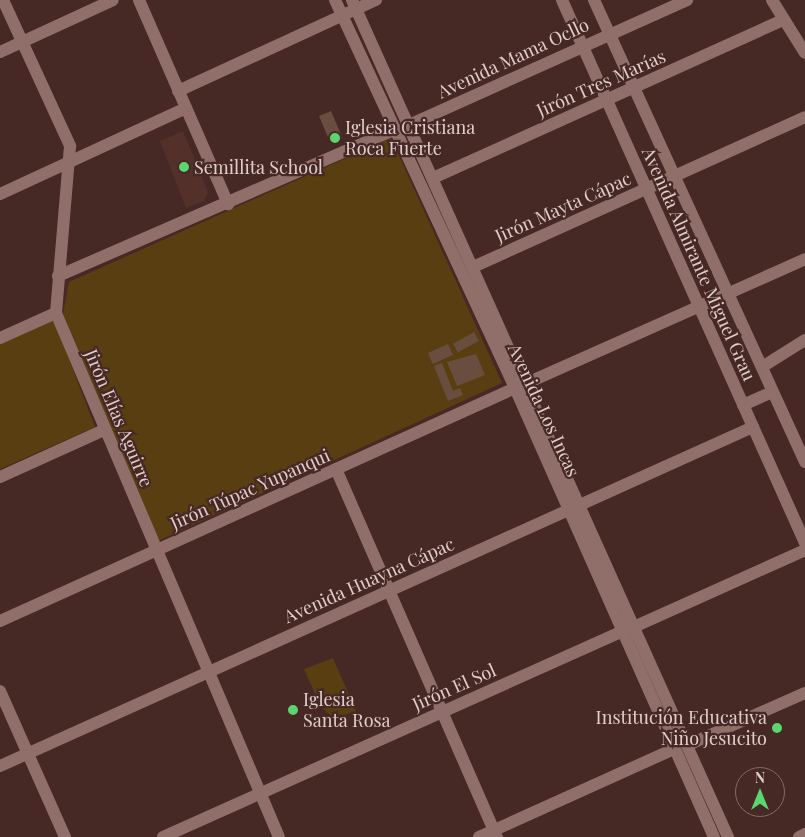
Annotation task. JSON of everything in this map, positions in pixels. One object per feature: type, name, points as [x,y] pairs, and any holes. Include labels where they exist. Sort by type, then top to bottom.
[{"type":"street","name":"Jirón Elías Aguirre","points":[[4,0],[66,129],[70,163],[56,313],[104,430],[279,837]]},
{"type":"street","points":[[0,52],[112,0]]},
{"type":"street","points":[[139,0],[228,204]]},
{"type":"street","name":"Avenida Los Incas","points":[[336,0],[394,130],[521,386],[582,504],[728,837]]},
{"type":"street","points":[[178,90],[343,16],[355,5],[376,0]]},
{"type":"street","name":"Avenida Almirante Miguel Grau","points":[[562,0],[805,543]]},
{"type":"street","name":"Avenida Almirante Miguel Grau","points":[[594,0],[805,462]]},
{"type":"street","name":"Avenida Mama Ocllo","points":[[408,125],[609,33],[688,0]]},
{"type":"street","points":[[772,0],[805,53]]},
{"type":"street","name":"Avenida Los Incas","points":[[355,5],[474,267],[570,509],[714,837]]},
{"type":"street","name":"Jirón Tres Marías","points":[[433,178],[783,20]]},
{"type":"street","points":[[0,194],[186,108]]},
{"type":"street","name":"Jirón Mayta Cápac","points":[[474,267],[805,117]]},
{"type":"street","points":[[58,276],[228,204],[394,130]]},
{"type":"street","name":"Jirón Túpac Yupanqui","points":[[0,621],[521,386],[729,295],[805,259]]},
{"type":"street","points":[[0,338],[56,313]]},
{"type":"street","points":[[762,367],[805,340]]},
{"type":"street","points":[[743,405],[772,392]]},
{"type":"street","name":"Avenida Huayna Cápac","points":[[0,766],[753,427]]},
{"type":"street","points":[[0,478],[104,430]]},
{"type":"street","points":[[336,469],[495,834]]},
{"type":"street","points":[[636,626],[805,550]]},
{"type":"street","name":"Jirón El Sol","points":[[163,837],[623,631]]},
{"type":"street","points":[[0,691],[65,837]]},
{"type":"street","points":[[688,745],[805,693]]},
{"type":"street","points":[[478,837],[495,834],[674,749]]},
{"type":"street","points":[[799,837],[805,834]]},
{"type":"shaded area","name":"Semillita School","points":[[183,131],[208,192],[204,201],[186,208],[160,141]]},
{"type":"shaded area","points":[[391,138],[502,383],[158,541],[63,314],[69,282]]},
{"type":"shaded area","points":[[54,320],[95,427],[0,469],[0,344]]},
{"type":"shaded area","points":[[333,658],[356,711],[334,719],[321,707],[304,669]]},
{"type":"building","points":[[331,111],[343,139],[331,144],[319,116]]},
{"type":"building","points":[[474,332],[479,341],[458,352],[453,344]]},
{"type":"building","points":[[448,344],[453,355],[433,364],[428,353]]},
{"type":"building","points":[[476,354],[485,375],[457,386],[447,362]]},
{"type":"building","points":[[442,363],[453,391],[460,388],[463,395],[448,401],[434,366]]},
{"type":"place","name":"Iglesia Cristiana Roca Fuerte","points":[[335,138]]},
{"type":"place","name":"Semillita School","points":[[184,167]]},
{"type":"place","name":"Iglesia Santa Rosa","points":[[293,710]]},
{"type":"place","name":"Institución Educativa Niño Jesucito","points":[[777,728]]}]
